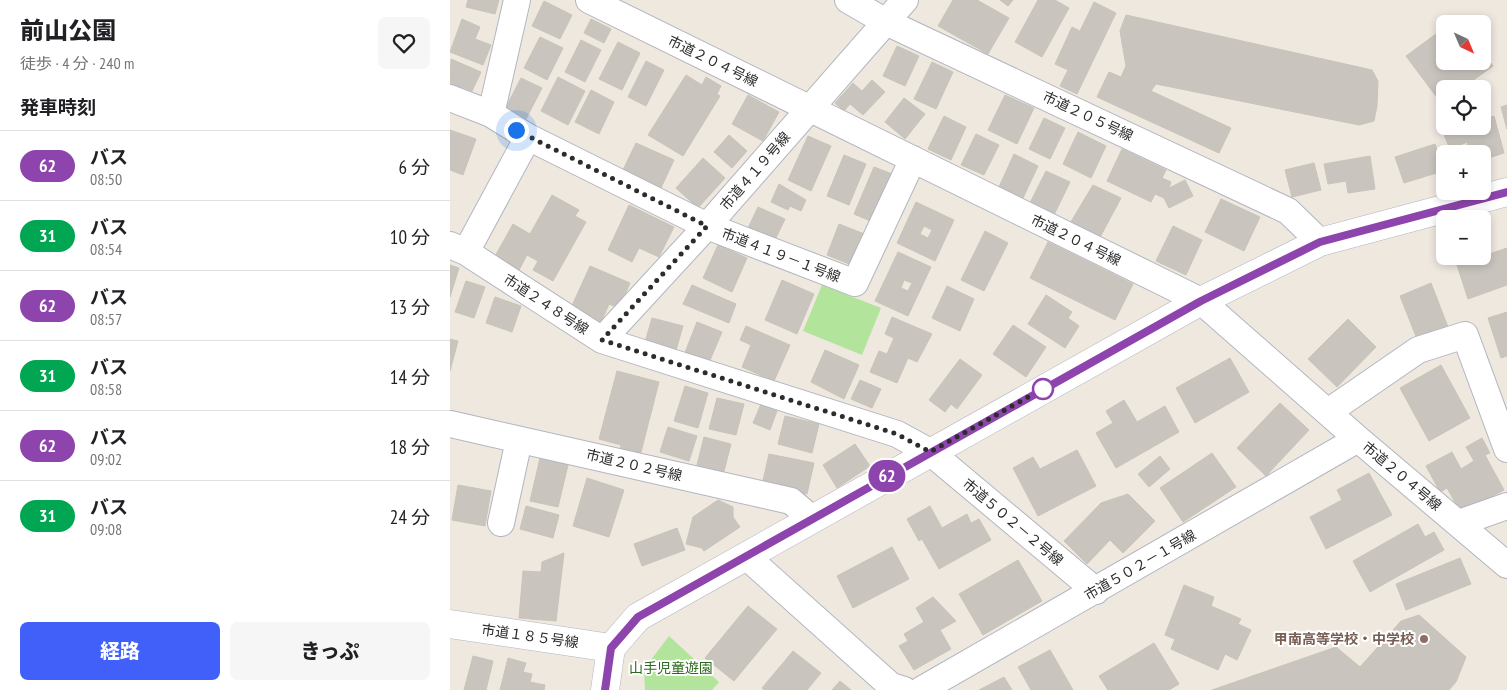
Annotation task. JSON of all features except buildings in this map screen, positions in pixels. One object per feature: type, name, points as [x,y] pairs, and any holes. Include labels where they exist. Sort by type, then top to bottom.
[{"type":"street","points":[[492,114],[517,0]]},
{"type":"street","name":"市道２０４号線","points":[[589,0],[1201,301],[1358,439],[1507,565]]},
{"type":"street","name":"市道２０５号線","points":[[848,0],[886,22],[1288,210],[1320,242]]},
{"type":"street","name":"市道４１９号線","points":[[602,340],[707,226],[905,0]]},
{"type":"street","name":"市道４１９－１号線","points":[[450,98],[492,114],[528,137],[707,226],[854,284],[913,159]]},
{"type":"street","points":[[458,248],[528,137]]},
{"type":"street","points":[[605,690],[611,648],[638,617],[1201,301],[1320,242],[1507,192]]},
{"type":"street","name":"市道２４８号線","points":[[458,248],[602,340],[897,434],[930,452]]},
{"type":"street","points":[[1328,412],[1418,350],[1465,335],[1507,450]]},
{"type":"street","name":"市道２０２号線","points":[[450,424],[791,501],[812,519]]},
{"type":"street","name":"市道５０２－１号線","points":[[921,690],[1358,439]]},
{"type":"street","points":[[501,523],[519,440]]},
{"type":"street","name":"市道５０２－２号線","points":[[930,452],[1096,591]]},
{"type":"street","points":[[1459,523],[1507,506]]},
{"type":"street","points":[[747,557],[891,686],[904,690]]},
{"type":"street","name":"市道１８５号線","points":[[450,624],[611,648]]},
{"type":"green space","points":[[822,285],[881,308],[862,355],[803,331]]},
{"type":"green space","name":"山手児童遊園","points":[[669,636],[719,682],[712,690],[645,690],[644,669]]},
{"type":"bus line","name":"62","points":[[605,690],[611,648],[638,617],[1201,301],[1320,242],[1507,192]]},
{"type":"place","name":"甲南高等学校・中学校","points":[[1424,639]]},
{"type":"route","points":[[516,130],[707,226],[602,340],[897,434],[930,452],[1048,386],[1043,389]]}]
